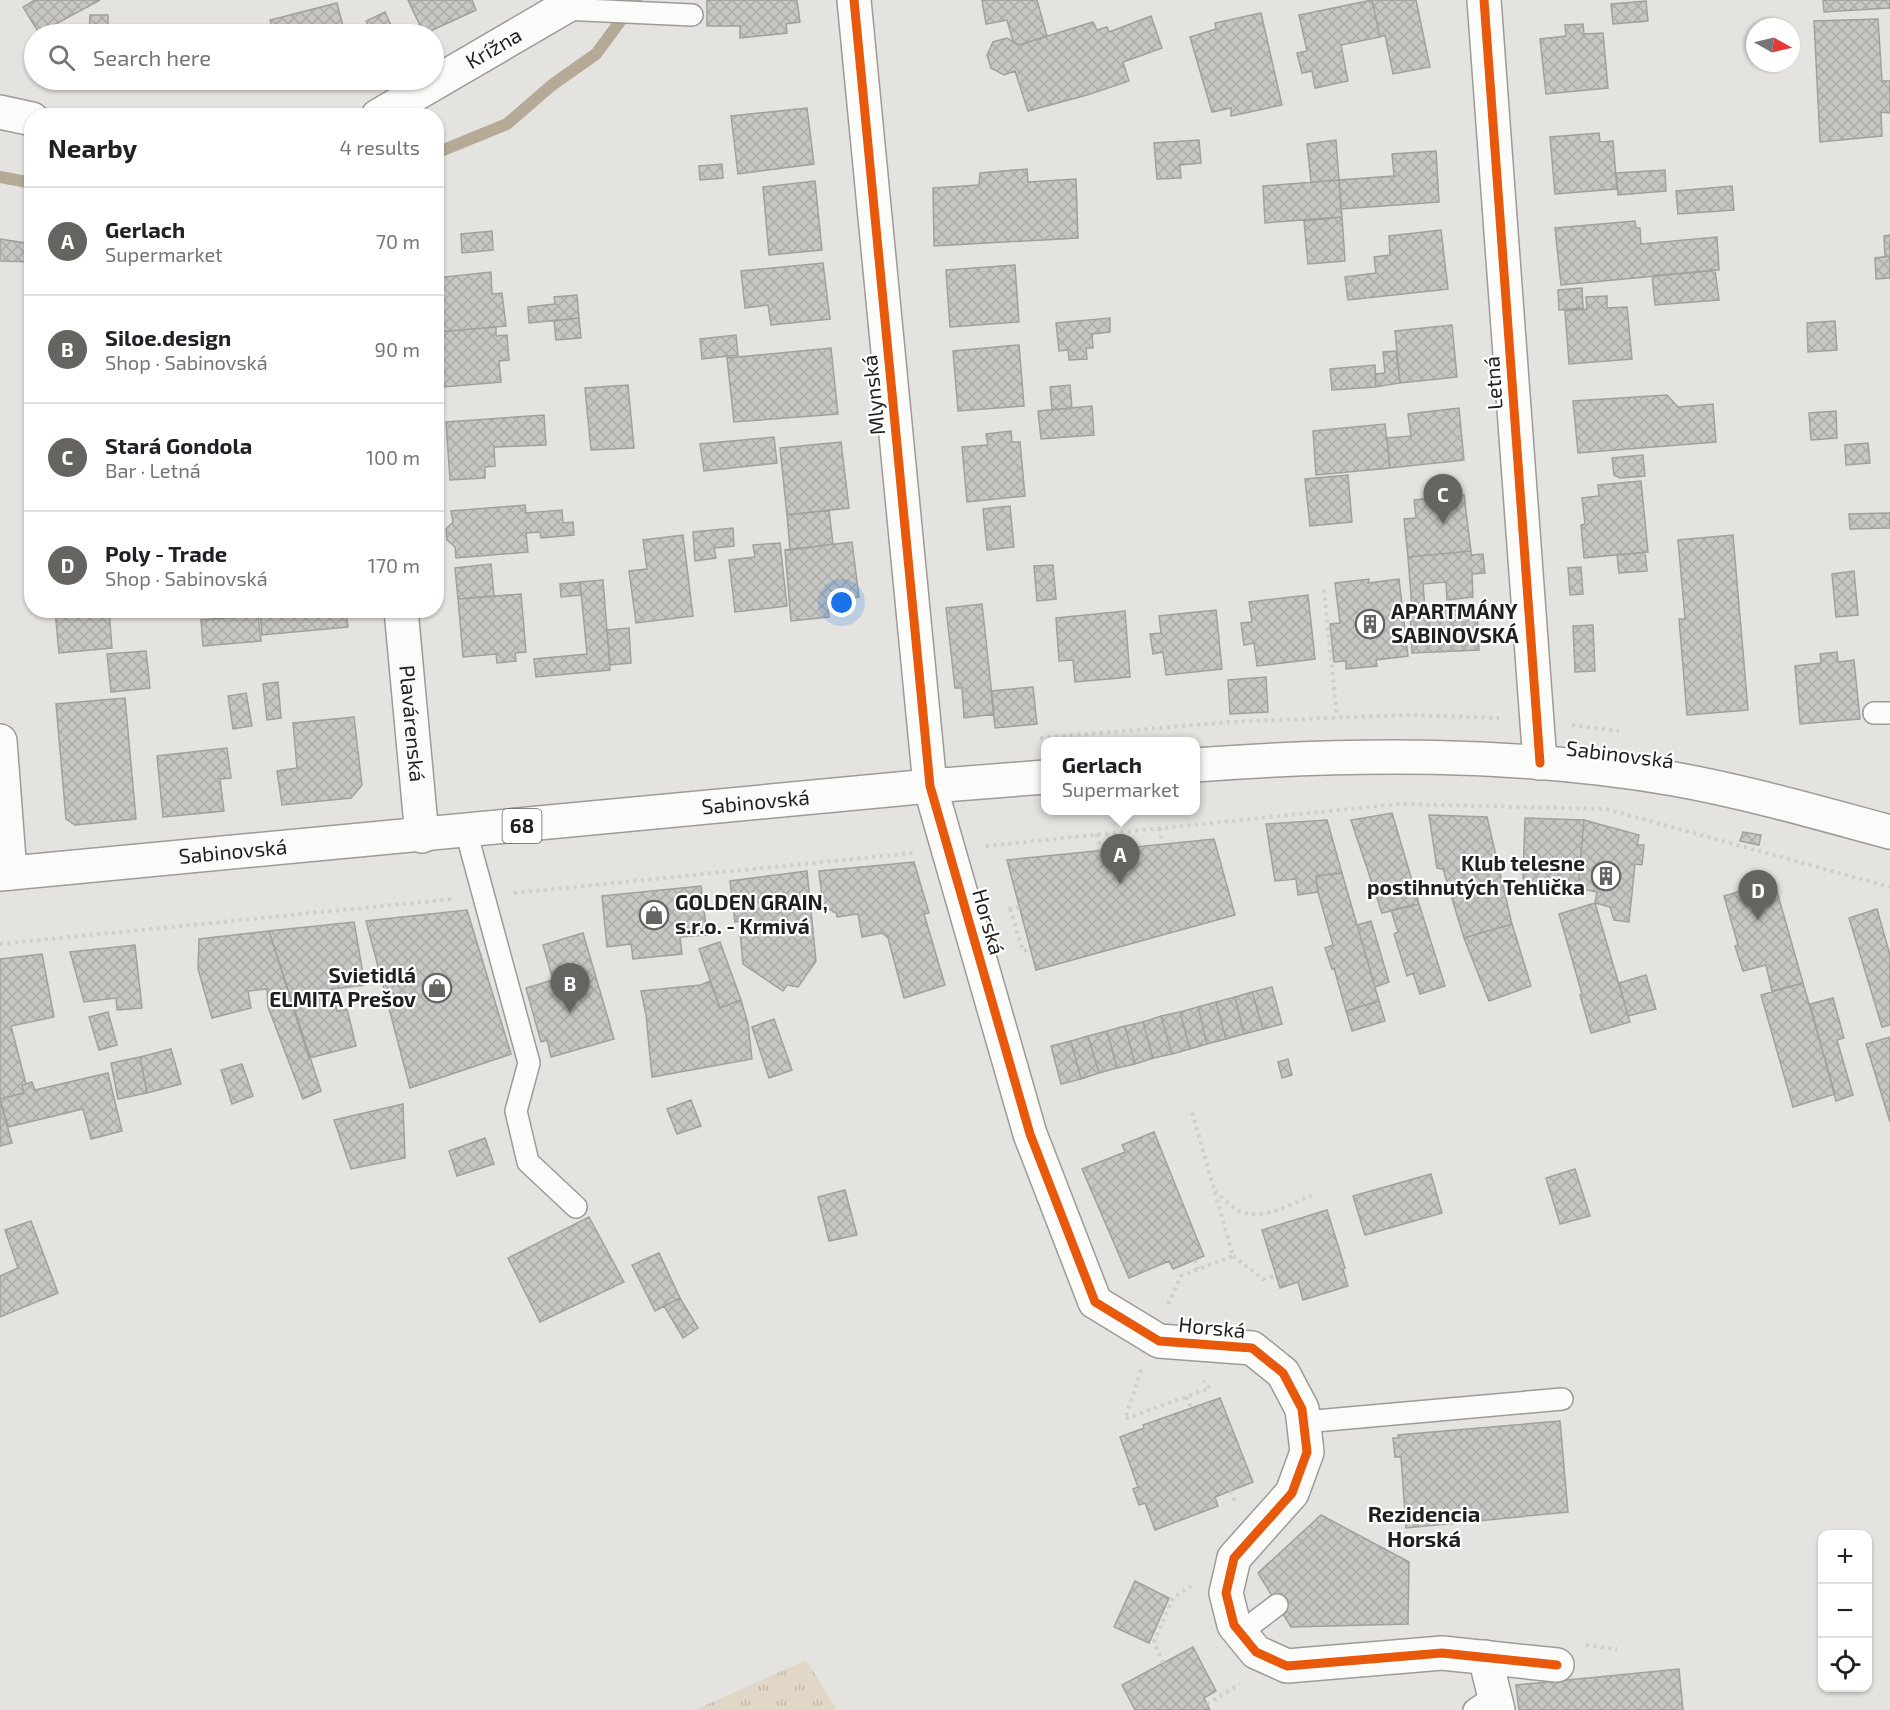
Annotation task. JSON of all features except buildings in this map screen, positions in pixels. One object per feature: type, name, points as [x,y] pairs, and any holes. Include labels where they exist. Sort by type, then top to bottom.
[{"type":"street","name":"Mlynská","points":[[854,0],[930,786]]},
{"type":"street","name":"Letná","points":[[1484,0],[1540,763]]},
{"type":"street","name":"Krížna","points":[[444,81],[582,7]]},
{"type":"street","name":"Krížna","points":[[393,108],[427,90]]},
{"type":"street","points":[[0,112],[24,116]]},
{"type":"street","name":"Plavárenská","points":[[402,618],[422,836]]},
{"type":"street","points":[[0,741],[5,874]]},
{"type":"street","name":"Sabinovská","points":[[1200,765],[1365,756],[1540,763],[1683,781],[1890,832]]},
{"type":"street","name":"Sabinovská","points":[[5,874],[1041,777]]},
{"type":"street","name":"Horská","points":[[930,786],[1030,1134],[1095,1302],[1159,1341],[1252,1348],[1283,1373],[1302,1409],[1307,1452],[1292,1493],[1234,1558],[1226,1593],[1233,1625],[1256,1652],[1287,1666],[1442,1653],[1557,1665]]},
{"type":"street","points":[[1485,1657],[1489,1705]]},
{"type":"lane","points":[[582,7],[692,15]]},
{"type":"lane","points":[[466,831],[529,1062],[516,1112],[528,1162],[576,1208]]},
{"type":"lane","points":[[1304,1422],[1562,1399]]},
{"type":"lane","points":[[1240,1633],[1277,1605]]},
{"type":"path","points":[[1324,590],[1337,717]]},
{"type":"path","points":[[1046,737],[1217,723],[1404,715],[1509,718],[1623,732]]},
{"type":"path","points":[[1034,738],[1041,737]]},
{"type":"path","points":[[1160,828],[1162,844]]},
{"type":"path","points":[[1097,834],[1101,851]]},
{"type":"path","points":[[1010,909],[1023,951],[1030,949]]},
{"type":"path","points":[[1192,1112],[1233,1256],[1263,1279],[1276,1275]]},
{"type":"path","points":[[1215,1190],[1236,1209],[1247,1213],[1262,1214],[1315,1194]]},
{"type":"path","points":[[1197,1374],[1210,1388],[1125,1419],[1154,1338],[1181,1276],[1233,1256]]},
{"type":"path","points":[[1195,1260],[1198,1269]]},
{"type":"path","points":[[1186,1396],[1192,1409]]},
{"type":"path","points":[[1163,1663],[1154,1642],[1173,1598],[1192,1586]]},
{"type":"green space","points":[[806,1660],[837,1710],[695,1710]]},
{"type":"waterway","points":[[444,150],[507,124],[552,85],[596,54],[636,0]]},
{"type":"waterway","points":[[0,177],[24,182]]},
{"type":"cycle path","points":[[854,0],[930,786],[1030,1134],[1095,1302],[1159,1341],[1252,1348],[1283,1373],[1302,1409],[1307,1452],[1292,1493],[1234,1558],[1226,1593],[1234,1625],[1256,1652],[1287,1666],[1442,1653],[1557,1665]]},
{"type":"cycle path","points":[[1484,0],[1540,763]]},
{"type":"place","name":"Stará Gondola","points":[[1443,524]]},
{"type":"place","name":"APARTMÁNY SABINOVSKÁ","points":[[1370,624]]},
{"type":"place","name":"Klub telesne postihnutých Tehlička","points":[[1606,876]]},
{"type":"place","name":"Gerlach","points":[[1120,884]]},
{"type":"place","name":"GOLDEN GRAIN, s.r.o. - Krmivá","points":[[654,915]]},
{"type":"place","name":"Poly - Trade","points":[[1758,920]]},
{"type":"place","name":"Svietidlá ELMITA Prešov","points":[[437,988]]},
{"type":"place","name":"Siloe.design","points":[[570,1013]]},
{"type":"district","name":"Rezidencia Horská","points":[[1424,1526]]}]
